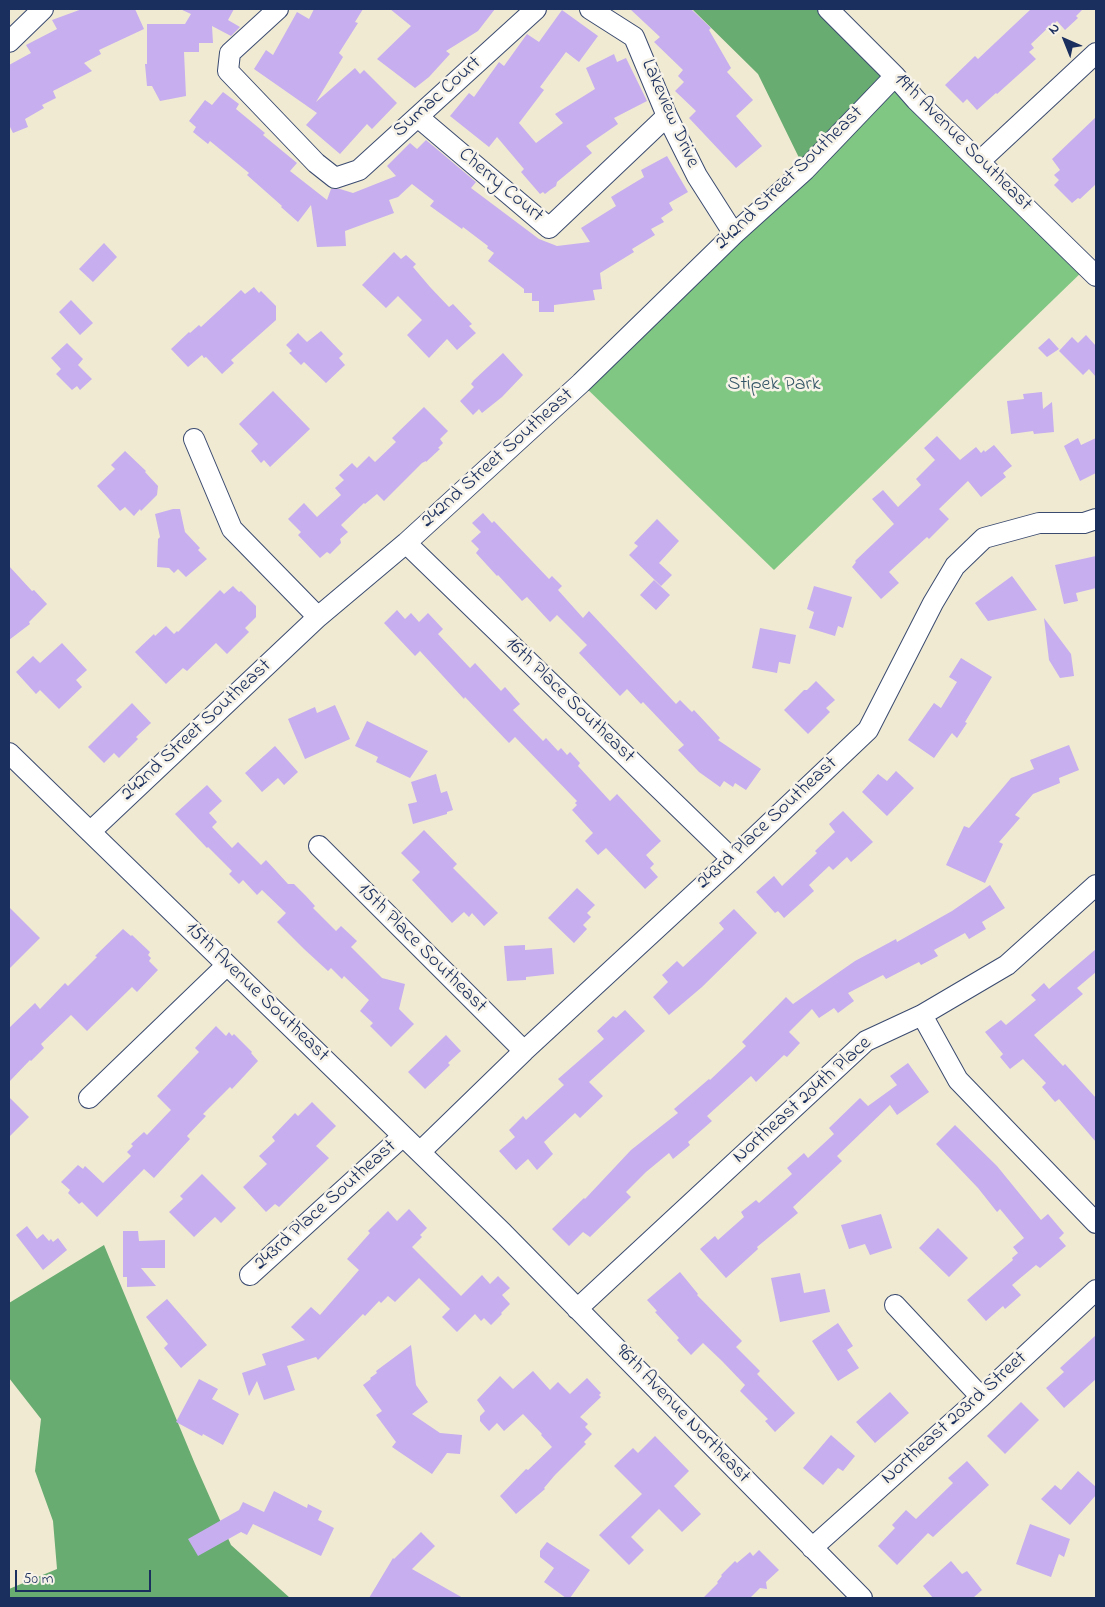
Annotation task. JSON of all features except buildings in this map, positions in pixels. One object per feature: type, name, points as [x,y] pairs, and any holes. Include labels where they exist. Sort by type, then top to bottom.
[{"type":"street","points":[[9,42],[44,9]]},
{"type":"street","name":"Sumac Court","points":[[278,9],[230,53],[228,72],[316,163],[335,178],[360,170],[536,9]]},
{"type":"street","name":"Lakeview Drive","points":[[590,9],[634,37],[666,116],[697,176],[734,234]]},
{"type":"street","name":"19th Avenue Southeast","points":[[828,9],[916,100],[1096,276]]},
{"type":"street","points":[[980,162],[1096,53]]},
{"type":"street","name":"242nd Street Southeast","points":[[90,832],[318,617],[406,543],[581,383],[734,234],[805,170],[894,76]]},
{"type":"street","name":"Cherry Court","points":[[418,117],[548,228],[666,116]]},
{"type":"street","points":[[194,439],[232,529],[318,617]]},
{"type":"street","name":"243rd Place Southeast","points":[[420,1152],[524,1051],[732,859],[868,730],[932,604],[955,566],[984,538],[1039,523],[1084,523],[1096,519]]},
{"type":"street","name":"16th Place Southeast","points":[[406,543],[732,859]]},
{"type":"street","name":"15th Avenue Southeast","points":[[9,753],[502,1232]]},
{"type":"street","name":"15th Place Southeast","points":[[319,846],[524,1051]]},
{"type":"street","name":"Northeast 204th Place","points":[[577,1308],[866,1041],[922,1016],[1007,965],[1096,885]]},
{"type":"street","points":[[89,1098],[227,965]]},
{"type":"street","points":[[922,1016],[958,1080],[1096,1223]]},
{"type":"street","name":"243rd Place Southeast","points":[[250,1275],[403,1136]]},
{"type":"street","name":"96th Avenue Northeast","points":[[502,1232],[862,1598]]},
{"type":"street","name":"Northeast 203rd Street","points":[[812,1548],[981,1397],[1096,1290]]},
{"type":"street","points":[[895,1304],[981,1397]]},
{"type":"green space","points":[[692,9],[828,9],[895,76],[805,170],[758,74]]},
{"type":"green space","name":"Stipek Park","points":[[895,76],[1087,267],[774,570],[581,383]]},
{"type":"green space","points":[[104,1245],[195,1464],[231,1545],[290,1598],[9,1598],[9,1589],[57,1569],[53,1521],[35,1471],[41,1419],[9,1378],[9,1303]]}]
